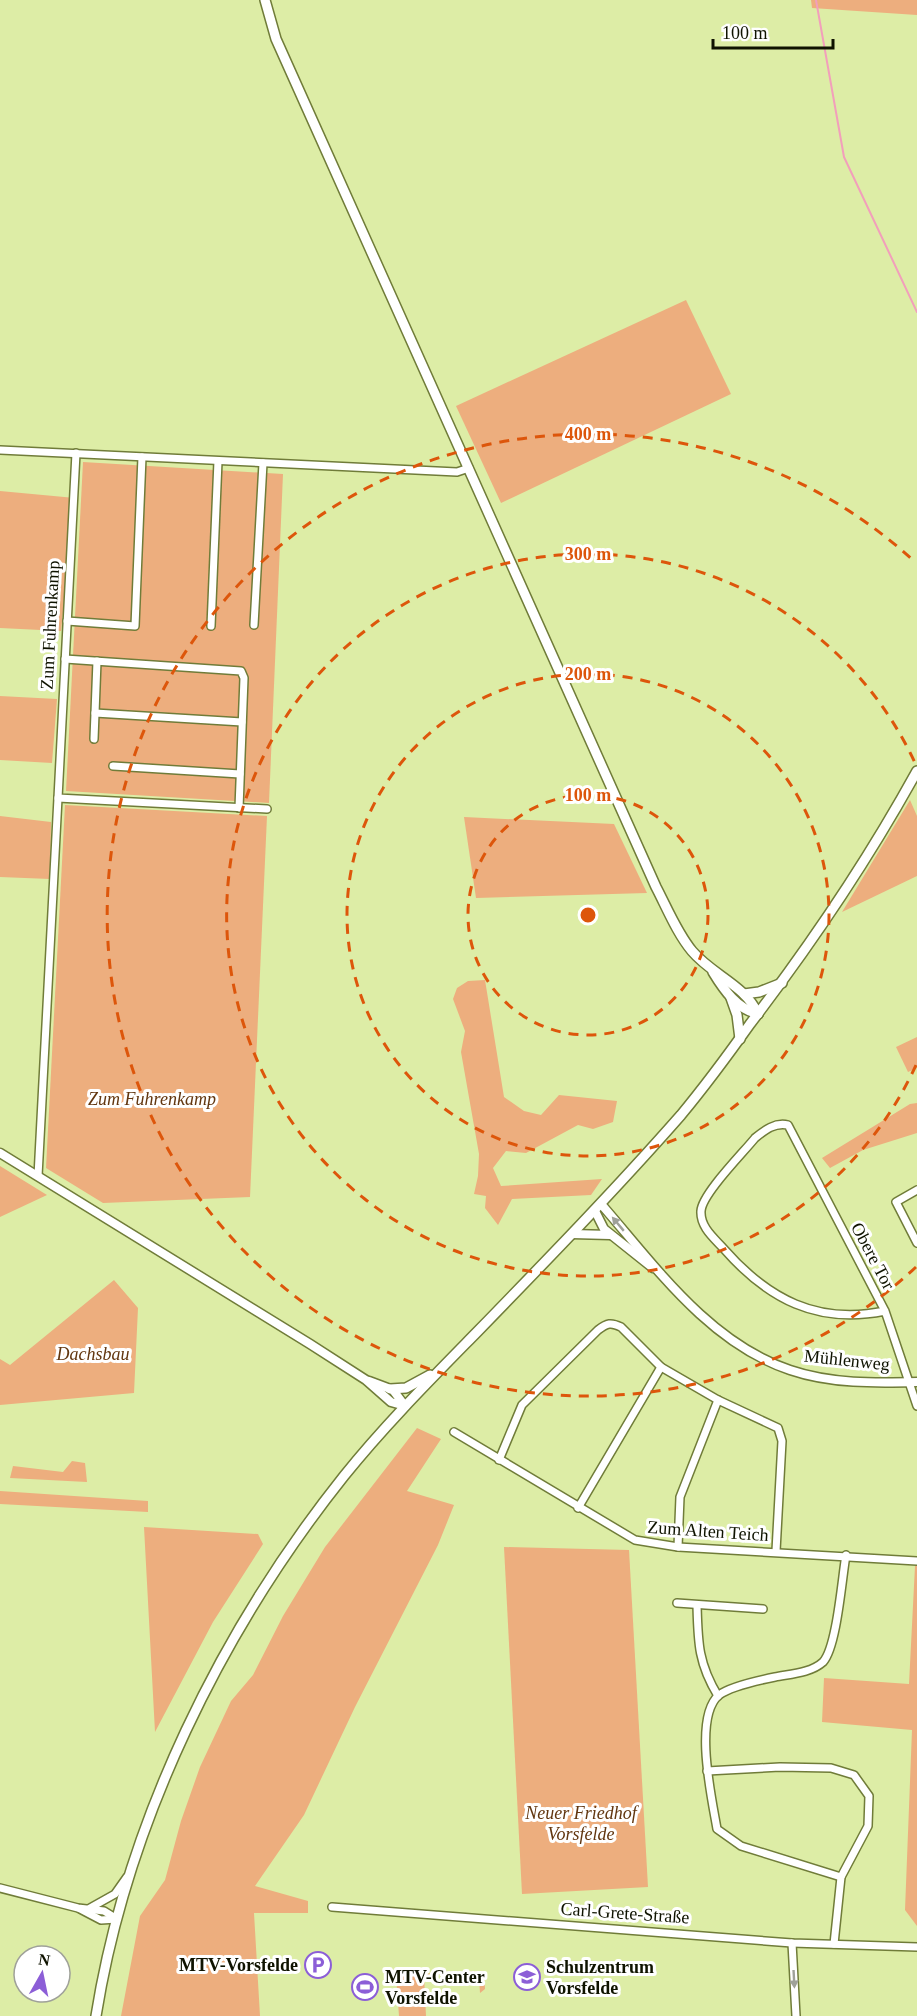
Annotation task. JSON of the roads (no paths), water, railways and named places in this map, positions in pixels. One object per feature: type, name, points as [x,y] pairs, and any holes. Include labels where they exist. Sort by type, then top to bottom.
[{"type":"main road","points":[[265,0],[276,39],[656,887],[692,951],[744,994],[753,1003],[758,1014]]},
{"type":"main road","points":[[96,2016],[117,1919],[132,1871],[178,1750],[236,1633],[306,1526],[344,1476],[405,1406],[598,1207],[684,1111],[830,916],[884,831],[917,771]]},
{"type":"main road","points":[[711,969],[730,996],[748,1012],[758,1014]]},
{"type":"main road","points":[[744,994],[759,992],[782,983]]},
{"type":"main road","points":[[730,996],[737,1015],[740,1039]]},
{"type":"main road","points":[[390,1389],[409,1387],[440,1370]]},
{"type":"street","points":[[0,450],[457,472],[469,468]]},
{"type":"street","name":"Zum Fuhrenkamp","points":[[38,1176],[76,453]]},
{"type":"street","points":[[67,621],[135,626],[142,457]]},
{"type":"street","points":[[211,626],[218,461]]},
{"type":"street","points":[[254,625],[263,463]]},
{"type":"street","points":[[65,659],[241,671],[244,678],[239,808]]},
{"type":"street","points":[[94,739],[97,661]]},
{"type":"street","points":[[95,713],[242,722]]},
{"type":"street","points":[[113,766],[240,774]]},
{"type":"street","points":[[58,798],[267,810]]},
{"type":"street","name":"Obere Tor","points":[[885,1311],[850,1316],[823,1314],[772,1294],[746,1274],[705,1227],[701,1216],[703,1202],[754,1138],[778,1124],[788,1125],[885,1311],[914,1382],[917,1406]]},
{"type":"street","points":[[0,1153],[366,1380],[391,1402],[405,1406]]},
{"type":"street","points":[[917,1190],[896,1202],[917,1243]]},
{"type":"street","name":"Mühlenweg","points":[[598,1207],[599,1223],[610,1235],[663,1275]]},
{"type":"street","name":"Mühlenweg","points":[[598,1207],[695,1309],[732,1341],[766,1360],[791,1371],[826,1378],[868,1383],[914,1382]]},
{"type":"street","points":[[572,1234],[610,1235]]},
{"type":"street","points":[[499,1460],[522,1405],[605,1324],[613,1323],[621,1327],[661,1367],[718,1401],[770,1423],[781,1434],[776,1551]]},
{"type":"street","points":[[578,1508],[661,1367]]},
{"type":"street","points":[[366,1380],[390,1389],[400,1396],[405,1406]]},
{"type":"street","points":[[678,1547],[680,1497],[718,1401]]},
{"type":"street","name":"Zum Alten Teich","points":[[454,1432],[634,1540],[678,1547],[846,1555],[917,1561]]},
{"type":"street","points":[[841,1877],[741,1846],[717,1829],[707,1771],[707,1716],[718,1696],[753,1681],[805,1671],[822,1662],[832,1644],[846,1555]]},
{"type":"street","points":[[677,1603],[763,1609]]},
{"type":"street","points":[[697,1605],[698,1653],[706,1676],[718,1696]]},
{"type":"street","points":[[707,1771],[780,1767],[831,1768],[854,1774],[869,1796],[868,1826],[841,1877],[834,1944]]},
{"type":"street","points":[[89,1908],[115,1894],[132,1871]]},
{"type":"street","points":[[0,1888],[78,1908],[101,1920],[117,1919]]},
{"type":"street","name":"Carl-Grete-Straße","points":[[332,1907],[792,1942],[917,1947]]},
{"type":"street","points":[[78,1908],[104,1911],[117,1919]]},
{"type":"street","points":[[792,1942],[796,2016]]},
{"type":"waterway","points":[[816,0],[844,157],[917,312]]},
{"type":"place","name":"MTV-Vorsfelde","points":[[318,1965]]},
{"type":"place","name":"Schulzentrum Vorsfelde","points":[[527,1977]]},
{"type":"place","name":"MTV-Center Vorsfelde","points":[[365,1987]]},
{"type":"park label","name":"Dachsbau","points":[[93,1354]]},
{"type":"park label","name":"Neuer Friedhof Vorsfelde","points":[[581,1823]]}]
